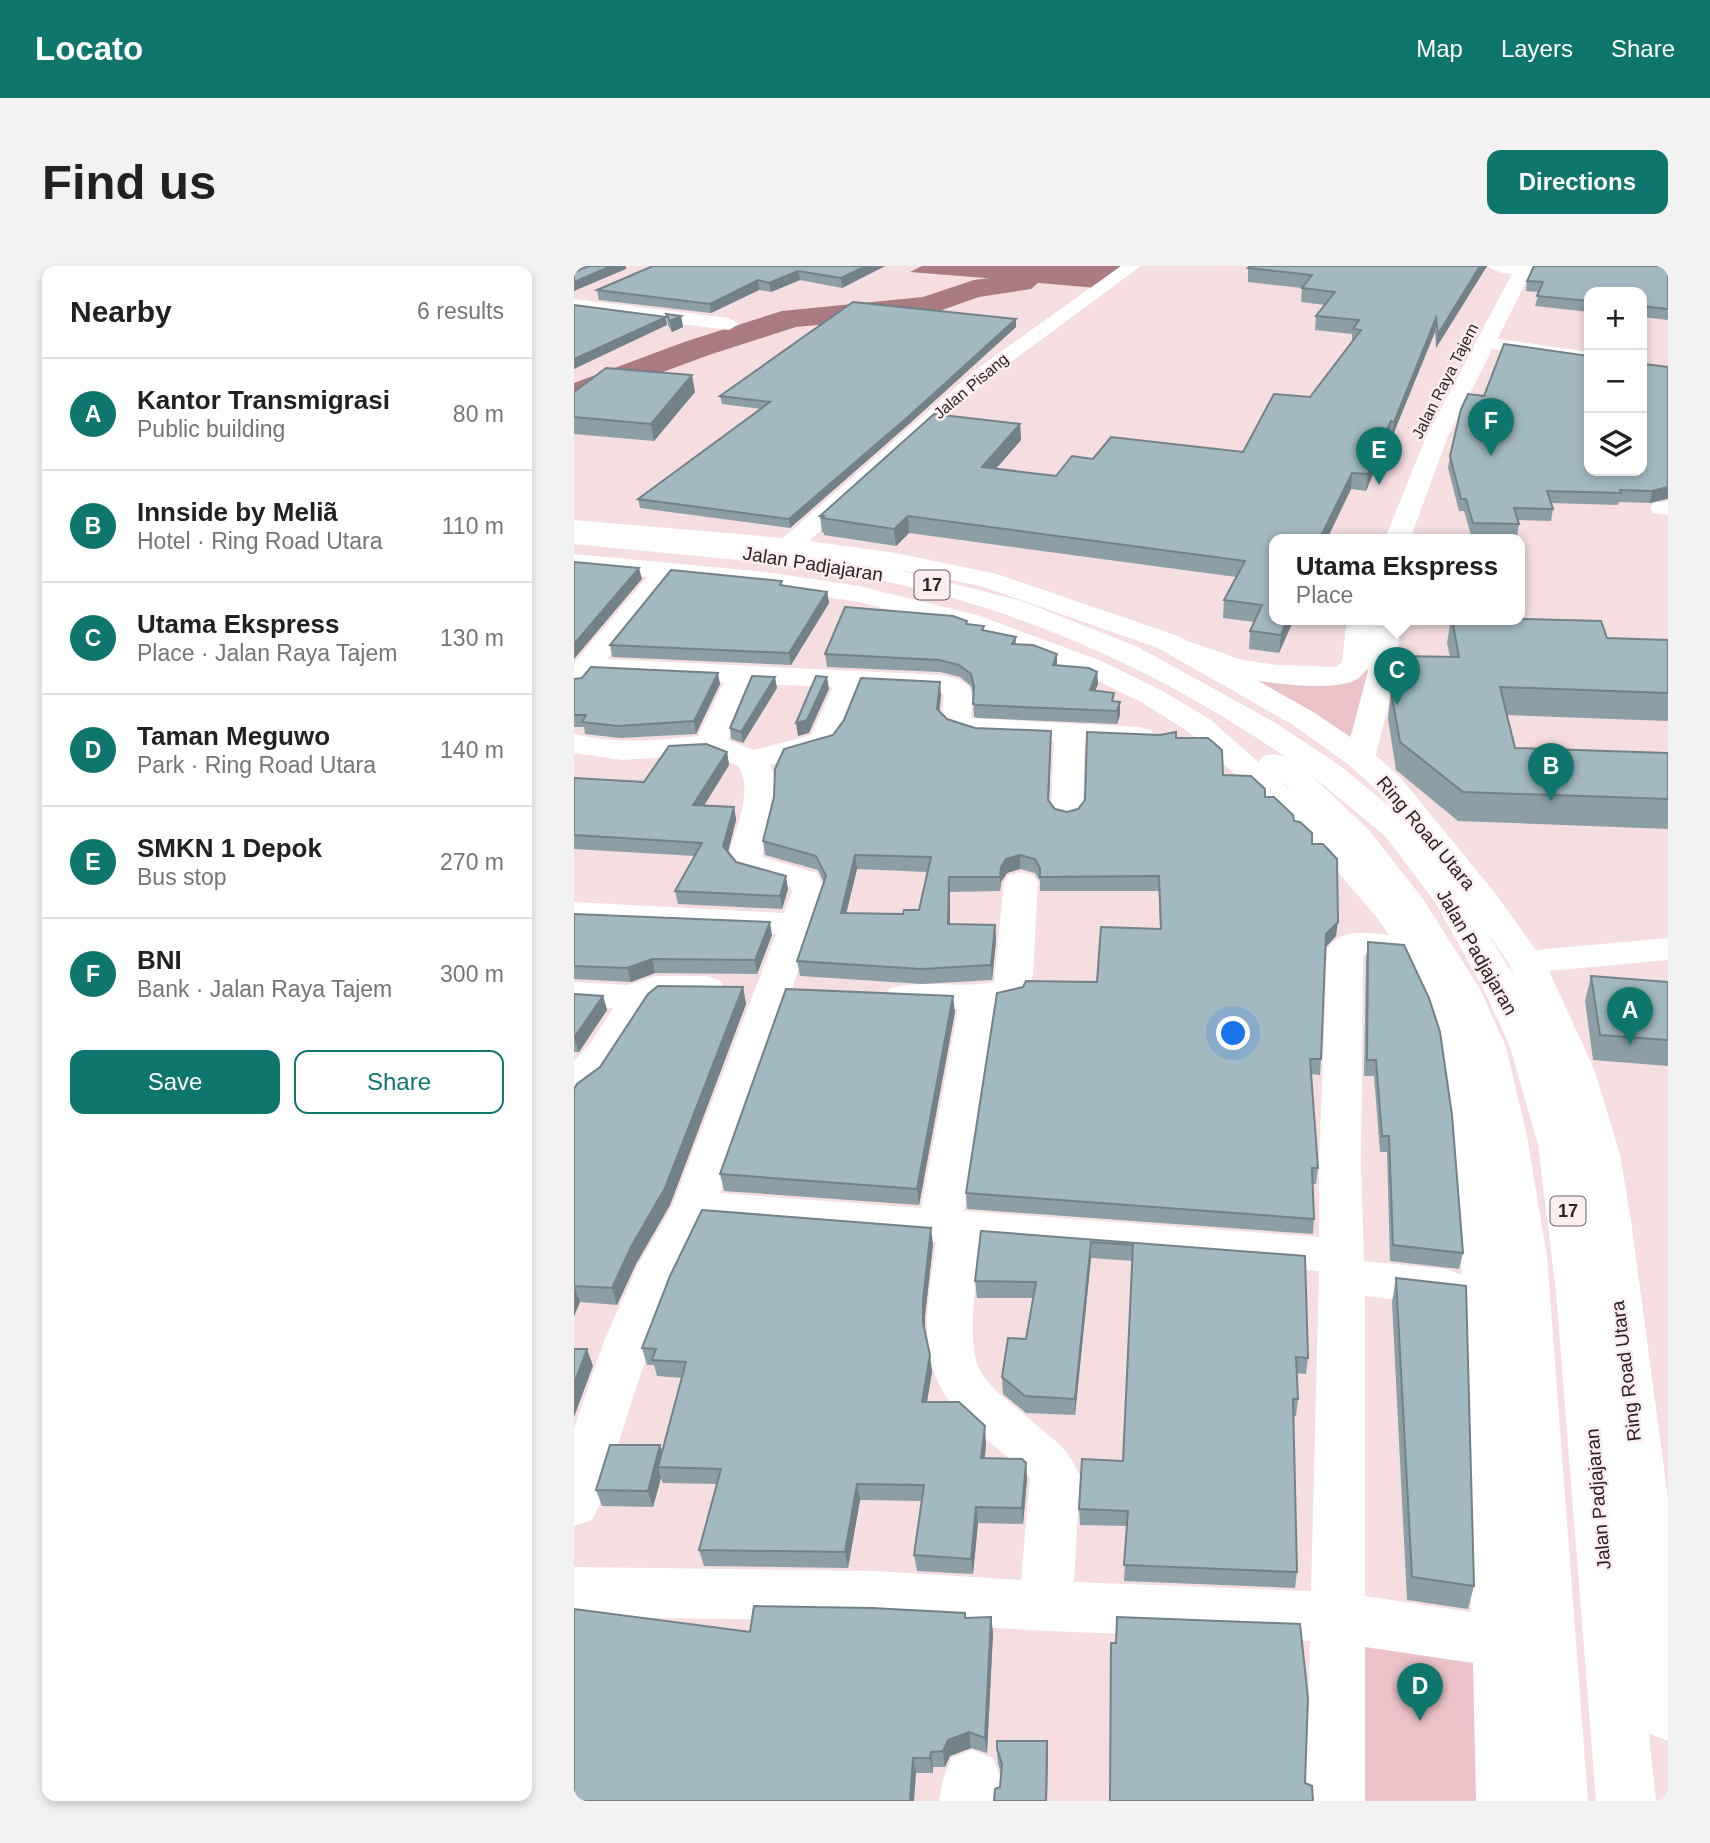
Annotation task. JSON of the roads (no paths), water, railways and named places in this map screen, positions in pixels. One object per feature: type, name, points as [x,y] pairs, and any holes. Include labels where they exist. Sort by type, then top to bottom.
[{"type":"main road","name":"Jalan Pisang","points":[[789,546],[981,375],[1132,266]]},
{"type":"main road","points":[[1497,266],[1514,267]]},
{"type":"main road","name":"Jalan Raya Tajem","points":[[1398,534],[1426,438],[1486,343],[1514,267]]},
{"type":"main road","name":"Jalan Raya Tajem","points":[[1381,534],[1426,438],[1514,267]]},
{"type":"main road","points":[[574,303],[597,291]]},
{"type":"main road","points":[[574,303],[729,324]]},
{"type":"main road","points":[[1486,343],[1584,357]]},
{"type":"main road","name":"Ring Road Utara","points":[[575,535],[789,546],[896,561],[988,580],[1168,642],[1304,719],[1360,758],[1389,784],[1483,901],[1526,962],[1574,1069],[1599,1154],[1668,1713]]},
{"type":"main road","name":"Jalan Padjajaran","points":[[575,535],[868,584],[998,616],[1115,664],[1231,733],[1295,777],[1357,837],[1411,906],[1461,989],[1487,1047],[1506,1136],[1525,1256],[1515,1454],[1558,1801]]},
{"type":"main road","name":"Jalan Padjajaran","points":[[575,535],[807,561],[876,572],[1012,607],[1128,653],[1263,728],[1328,772],[1397,829],[1451,900],[1502,988],[1529,1047],[1559,1145],[1577,1271],[1626,1801]]},
{"type":"main road","points":[[574,562],[826,588],[967,621],[1045,648],[1100,671],[1151,696],[1200,726],[1335,848],[1388,908],[1416,948],[1443,1001],[1459,1046],[1473,1142],[1486,1292],[1515,1454],[1501,1642],[1506,1801]]},
{"type":"main road","points":[[581,674],[667,570]]},
{"type":"main road","points":[[1168,642],[1236,668],[1326,677],[1344,675],[1353,670],[1360,625]]},
{"type":"main road","points":[[1360,758],[1383,672],[1386,625]]},
{"type":"main road","points":[[581,674],[743,673],[951,687],[959,692],[956,723],[973,730],[1167,737],[1200,726]]},
{"type":"main road","points":[[712,744],[714,734],[743,673]]},
{"type":"main road","points":[[574,743],[592,749],[632,751],[712,744],[752,760],[822,741],[851,679]]},
{"type":"main road","points":[[1067,814],[1070,734]]},
{"type":"main road","points":[[574,1504],[627,1341],[660,1265],[693,1207],[809,892],[805,880],[751,866],[745,858],[761,791],[761,777],[752,760]]},
{"type":"main road","points":[[869,995],[979,997],[1010,991],[1013,984],[1021,881]]},
{"type":"main road","points":[[574,913],[796,924]]},
{"type":"main road","points":[[1335,1801],[1342,1266],[1340,1165],[1345,949],[1353,943],[1416,948]]},
{"type":"main road","points":[[1526,962],[1668,949]]},
{"type":"main road","points":[[574,1087],[605,1051],[636,997],[647,990],[772,989],[814,992]]},
{"type":"main road","points":[[574,994],[636,997]]},
{"type":"main road","points":[[979,997],[950,1226],[953,1362],[957,1375],[970,1393],[1021,1442],[1048,1462],[1055,1477],[1046,1606]]},
{"type":"main road","points":[[693,1207],[950,1226],[1342,1266],[1486,1292]]},
{"type":"main road","points":[[574,1592],[875,1596],[1046,1606],[1337,1617],[1501,1642]]},
{"type":"waterway","points":[[574,395],[698,348],[793,318],[928,306],[974,289],[1021,283],[1043,266]]},
{"type":"place","name":"BNI","points":[[1491,456]]},
{"type":"place","name":"SMKN 1 Depok","points":[[1379,485]]},
{"type":"place","name":"Utama Ekspress","points":[[1397,705]]},
{"type":"place","name":"Innside by Meliã","points":[[1551,801]]},
{"type":"place","name":"Kantor Transmigrasi","points":[[1630,1045]]},
{"type":"place","name":"Taman Meguwo","points":[[1420,1721]]}]
